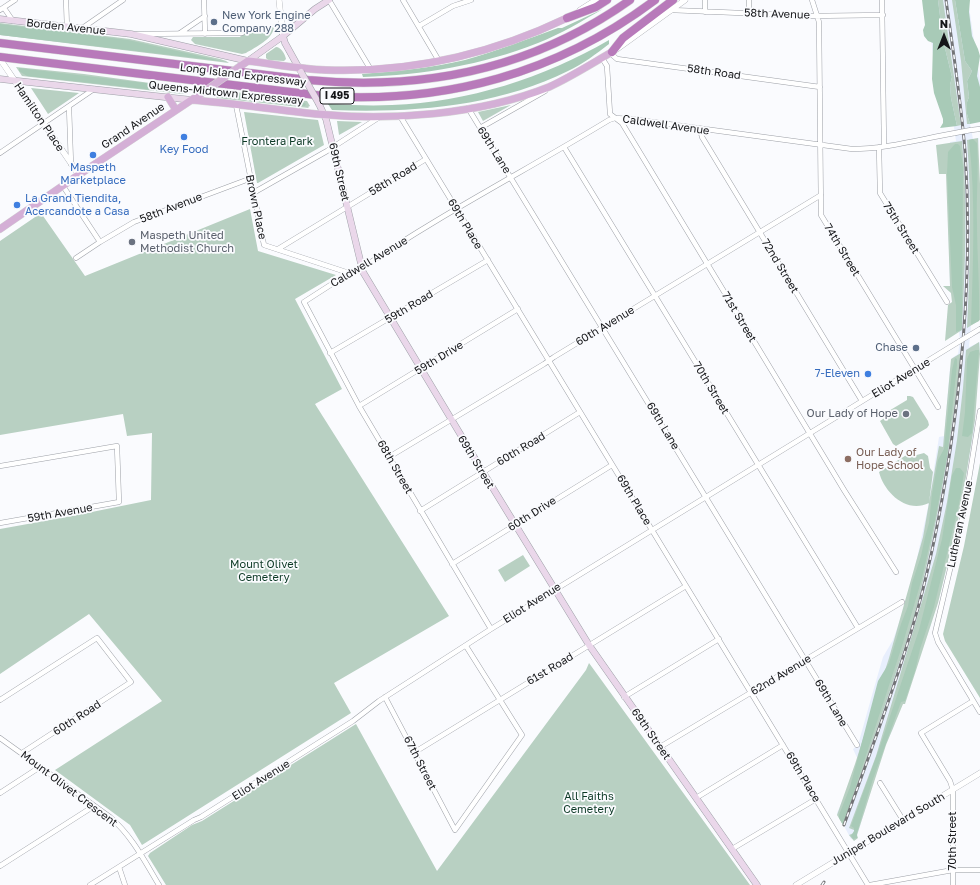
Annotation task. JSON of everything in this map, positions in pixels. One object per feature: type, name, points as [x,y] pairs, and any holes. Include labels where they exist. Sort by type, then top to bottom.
[{"type":"highway","points":[[567,18],[596,7],[607,0]]},
{"type":"highway","name":"Long Island Expressway","points":[[0,43],[308,80],[382,84],[456,74],[493,66],[528,54],[574,34],[613,12],[630,0]]},
{"type":"highway","name":"Long Island Expressway","points":[[0,58],[324,96],[398,96],[437,92],[474,85],[510,75],[546,62],[597,38],[655,0]]},
{"type":"highway","points":[[611,52],[623,38],[673,0]]},
{"type":"main road","name":"Grand Avenue","points":[[316,9],[316,6],[323,0]]},
{"type":"main road","name":"Grand Avenue","points":[[1,227],[192,100],[283,36],[329,0]]},
{"type":"main road","points":[[248,61],[300,70],[371,70],[403,67],[466,55],[503,44],[536,32],[567,18]]},
{"type":"main road","name":"Borden Avenue","points":[[0,19],[67,28],[131,34],[248,61]]},
{"type":"main road","name":"69th Street","points":[[283,36],[285,43],[324,114],[363,272],[514,524],[589,645],[757,885]]},
{"type":"main road","name":"Queens-Midtown Expressway","points":[[1,80],[13,77],[192,100],[324,114],[400,116],[468,108],[523,95],[560,82],[611,52]]},
{"type":"main road","points":[[168,97],[176,110]]},
{"type":"street","points":[[13,21],[2,9],[15,0]]},
{"type":"street","points":[[66,0],[67,28]]},
{"type":"street","points":[[80,29],[123,0]]},
{"type":"street","points":[[204,0],[205,34]]},
{"type":"street","name":"69th Street","points":[[279,0],[283,36]]},
{"type":"street","points":[[329,0],[371,70]]},
{"type":"street","points":[[403,0],[439,61]]},
{"type":"street","points":[[419,26],[453,6],[471,0]]},
{"type":"street","points":[[567,18],[596,0]]},
{"type":"street","name":"Queens-Midtown Expressway","points":[[611,52],[685,0]]},
{"type":"street","points":[[705,0],[705,12]]},
{"type":"street","points":[[749,0],[749,14]]},
{"type":"street","name":"74th Street","points":[[812,0],[819,22],[821,215],[938,407]]},
{"type":"street","name":"75th Street","points":[[882,0],[882,146],[880,193],[947,302]]},
{"type":"street","name":"58th Avenue","points":[[672,10],[817,16],[882,15]]},
{"type":"street","points":[[179,33],[205,16]]},
{"type":"street","name":"Borden Avenue","points":[[131,34],[150,32],[205,34],[242,33]]},
{"type":"street","name":"58th Road","points":[[611,52],[617,59],[820,87]]},
{"type":"street","name":"Hamilton Place","points":[[0,58],[79,175]]},
{"type":"street","name":"71st Street","points":[[602,58],[607,66],[610,114],[622,123],[847,495],[896,572]]},
{"type":"street","points":[[480,128],[560,82]]},
{"type":"street","points":[[0,153],[96,88]]},
{"type":"street","name":"Brown Place","points":[[236,105],[264,245],[349,273]]},
{"type":"street","points":[[69,107],[71,164]]},
{"type":"street","name":"69th Lane","points":[[468,108],[857,745]]},
{"type":"street","points":[[253,193],[333,147],[380,116]]},
{"type":"street","name":"69th Place","points":[[400,116],[848,853],[869,885]]},
{"type":"street","name":"Caldwell Avenue","points":[[304,302],[349,273],[355,272],[362,268],[456,209],[609,120],[615,118],[852,149],[863,149],[980,129]]},
{"type":"street","name":"72nd Street","points":[[700,129],[702,137],[862,401]]},
{"type":"street","name":"70th Street","points":[[564,147],[858,628]]},
{"type":"street","name":"58th Road","points":[[278,249],[426,159]]},
{"type":"street","name":"58th Avenue","points":[[76,258],[134,222],[250,179]]},
{"type":"street","points":[[63,186],[100,242]]},
{"type":"street","name":"60th Avenue","points":[[389,457],[821,195]]},
{"type":"street","name":"59th Road","points":[[330,353],[488,260]]},
{"type":"street","name":"68th Street","points":[[304,302],[359,406],[491,629]]},
{"type":"street","name":"59th Drive","points":[[359,406],[518,309]]},
{"type":"street","name":"Eliot Avenue","points":[[90,885],[339,730],[385,697],[555,589],[980,329]]},
{"type":"street","name":"Lutheran Avenue","points":[[973,701],[936,637],[936,628],[964,510],[978,438],[980,411]]},
{"type":"street","name":"60th Road","points":[[420,511],[580,412]]},
{"type":"street","name":"59th Avenue","points":[[0,466],[117,446],[119,502],[0,523]]},
{"type":"street","name":"60th Drive","points":[[452,564],[514,524],[612,465]]},
{"type":"street","name":"61st Road","points":[[414,752],[686,586]]},
{"type":"street","name":"62nd Avenue","points":[[660,747],[806,661],[902,602]]},
{"type":"street","name":"60th Road","points":[[0,700],[97,638],[131,682],[22,753]]},
{"type":"street","points":[[624,697],[718,639]]},
{"type":"street","points":[[466,646],[500,700]]},
{"type":"street","name":"67th Street","points":[[385,697],[454,830],[522,736],[500,700]]},
{"type":"street","points":[[973,701],[980,712]]},
{"type":"street","name":"70th Street","points":[[954,885],[953,790],[950,781],[921,733],[973,701]]},
{"type":"street","name":"Mount Olivet Crescent","points":[[0,738],[120,826],[133,841],[159,885]]},
{"type":"street","points":[[696,798],[783,745]]},
{"type":"street","points":[[0,793],[40,767]]},
{"type":"street","name":"Juniper Boulevard South","points":[[796,885],[980,773]]},
{"type":"street","points":[[880,783],[903,820]]},
{"type":"street","points":[[732,849],[816,799]]},
{"type":"street","points":[[0,866],[94,806]]},
{"type":"street","points":[[119,866],[126,885]]},
{"type":"street","points":[[869,885],[953,870],[980,870]]},
{"type":"shaded area","points":[[923,0],[968,0],[980,81],[980,114],[970,124],[973,139],[979,138],[977,161],[980,228],[980,319],[971,325],[969,347],[980,342],[974,430],[960,509],[930,627],[906,689],[893,729],[884,747],[857,836],[851,839],[837,813],[859,762],[853,749],[858,745],[883,657],[893,640],[910,591],[928,507],[939,437],[944,436],[950,368],[956,362],[952,358],[958,354],[960,341],[950,287],[948,216],[948,161],[950,142],[956,141],[954,127],[935,71],[929,22]]},
{"type":"green space","points":[[922,0],[938,0],[943,40],[952,77],[950,85],[951,98],[957,126],[940,128],[943,123],[943,119],[934,93],[932,79],[933,43],[928,41],[924,36],[923,30],[925,25]]},
{"type":"green space","points":[[938,0],[943,0],[961,125],[957,126],[951,98],[950,85],[952,77],[943,40]]},
{"type":"green space","points":[[952,0],[955,0],[965,61],[972,71],[967,81],[969,97],[967,102],[967,114],[970,124],[967,124],[961,61]]},
{"type":"green space","points":[[955,0],[970,0],[969,12],[972,36],[980,56],[977,76],[980,87],[980,122],[970,124],[967,114],[967,102],[969,97],[967,81],[972,71],[965,61]]},
{"type":"green space","points":[[603,9],[547,39],[517,51],[474,63],[452,68],[408,74],[363,77],[362,74],[426,67],[465,60],[558,28],[562,28]]},
{"type":"green space","points":[[0,23],[130,39],[220,59],[229,63],[0,35]]},
{"type":"green space","points":[[0,24],[128,40],[221,61],[0,35]]},
{"type":"green space","points":[[274,27],[271,35],[267,39],[246,53],[242,54],[195,44],[191,40],[193,37],[240,37],[247,28]]},
{"type":"green space","points":[[609,40],[609,44],[584,62],[568,71],[512,93],[483,100],[422,108],[362,111],[332,110],[328,104],[392,105],[420,103],[477,93],[505,86],[558,66]]},
{"type":"green space","points":[[276,47],[280,48],[284,53],[286,59],[284,61],[268,60],[266,58],[266,54]]},
{"type":"green space","points":[[16,67],[84,74],[194,89],[188,93],[182,94],[22,76]]},
{"type":"green space","points":[[19,68],[179,87],[188,90],[185,93],[181,93],[27,76],[19,71]]},
{"type":"green space","points":[[31,88],[79,93],[48,114]]},
{"type":"green space","points":[[219,90],[307,101],[310,106],[308,107],[309,108],[217,98],[215,94]]},
{"type":"green space","points":[[220,92],[233,92],[247,96],[300,101],[306,104],[305,106],[217,96]]},
{"type":"green space","points":[[511,105],[483,121],[478,112]]},
{"type":"green space","name":"Frontera Park","points":[[244,112],[318,120],[324,145],[257,183]]},
{"type":"green space","points":[[337,121],[362,122],[339,135]]},
{"type":"green space","points":[[978,138],[980,184],[980,320],[967,328],[970,187],[967,140]]},
{"type":"green space","points":[[973,139],[977,143],[978,153],[977,213],[979,321],[971,325],[973,186],[969,140]]},
{"type":"green space","points":[[962,141],[965,188],[965,259],[962,330],[945,341],[948,305],[952,302],[951,293],[943,286],[950,286],[946,174],[939,174],[936,145]]},
{"type":"green space","points":[[955,144],[960,146],[963,166],[962,327],[961,330],[956,332],[956,305],[952,287],[947,173],[948,152]]},
{"type":"green space","name":"Mount Olivet Cemetery","points":[[250,209],[258,251],[336,275],[295,299],[342,389],[315,404],[449,616],[334,683],[351,713],[142,845],[130,825],[55,770],[162,701],[89,614],[0,674],[0,529],[151,500],[152,433],[127,436],[123,414],[0,435],[0,241],[41,213],[85,276]]},
{"type":"green space","points":[[979,342],[980,354],[975,420],[961,508],[938,603],[905,704],[903,704],[886,745],[857,835],[858,838],[854,841],[849,835],[854,833],[854,830],[849,828],[876,756],[936,554],[947,502],[957,440],[966,350]]},
{"type":"green space","points":[[979,350],[972,433],[968,437],[962,436],[965,412],[967,359],[970,352]]},
{"type":"green space","points":[[961,353],[944,476],[933,537],[919,598],[875,736],[843,825],[837,815],[889,658],[923,537],[939,446],[943,447],[951,359]]},
{"type":"green space","points":[[955,358],[957,359],[957,365],[947,458],[922,578],[903,643],[843,825],[839,815],[850,787],[878,681],[889,663],[908,606],[912,583],[921,556],[929,523],[938,460],[944,449],[952,370]]},
{"type":"green space","points":[[907,396],[913,397],[929,425],[927,428],[896,446],[893,444],[880,421],[886,417],[887,412],[907,400]]},
{"type":"green space","points":[[924,453],[928,456],[930,468],[933,472],[929,503],[920,506],[912,506],[897,499],[891,493],[882,480],[879,472],[908,454],[913,456]]},
{"type":"green space","points":[[980,463],[980,698],[945,641],[943,634],[964,546]]},
{"type":"green space","points":[[956,468],[960,468],[964,473],[959,504],[934,607],[905,701],[901,702],[872,782],[857,833],[857,838],[853,839],[851,836],[854,828],[851,826],[879,749],[919,630],[942,539],[952,475]]},
{"type":"green space","points":[[523,555],[530,566],[505,582],[498,570]]},
{"type":"green space","name":"All Faiths Cemetery","points":[[589,663],[750,885],[166,885],[148,856],[150,853],[192,825],[202,821],[356,724],[437,871],[586,670]]},
{"type":"railway","points":[[844,825],[892,690],[918,608],[940,511],[960,376],[966,301],[968,226],[967,189],[965,151],[957,76],[946,0]]},
{"type":"place","name":"New York Engine Company 288","points":[[214,22]]},
{"type":"place","name":"Key Food","points":[[184,137]]},
{"type":"place","name":"Maspeth Marketplace","points":[[93,155]]},
{"type":"place","name":"La Grand Tiendita, Acercandote a Casa","points":[[17,205]]},
{"type":"place","name":"Maspeth United Methodist Church","points":[[132,242]]},
{"type":"place","name":"Chase","points":[[916,348]]},
{"type":"place","name":"7-Eleven","points":[[868,374]]},
{"type":"place","name":"Our Lady of Hope","points":[[906,414]]},
{"type":"place","name":"Our Lady of Hope School","points":[[848,459]]}]
